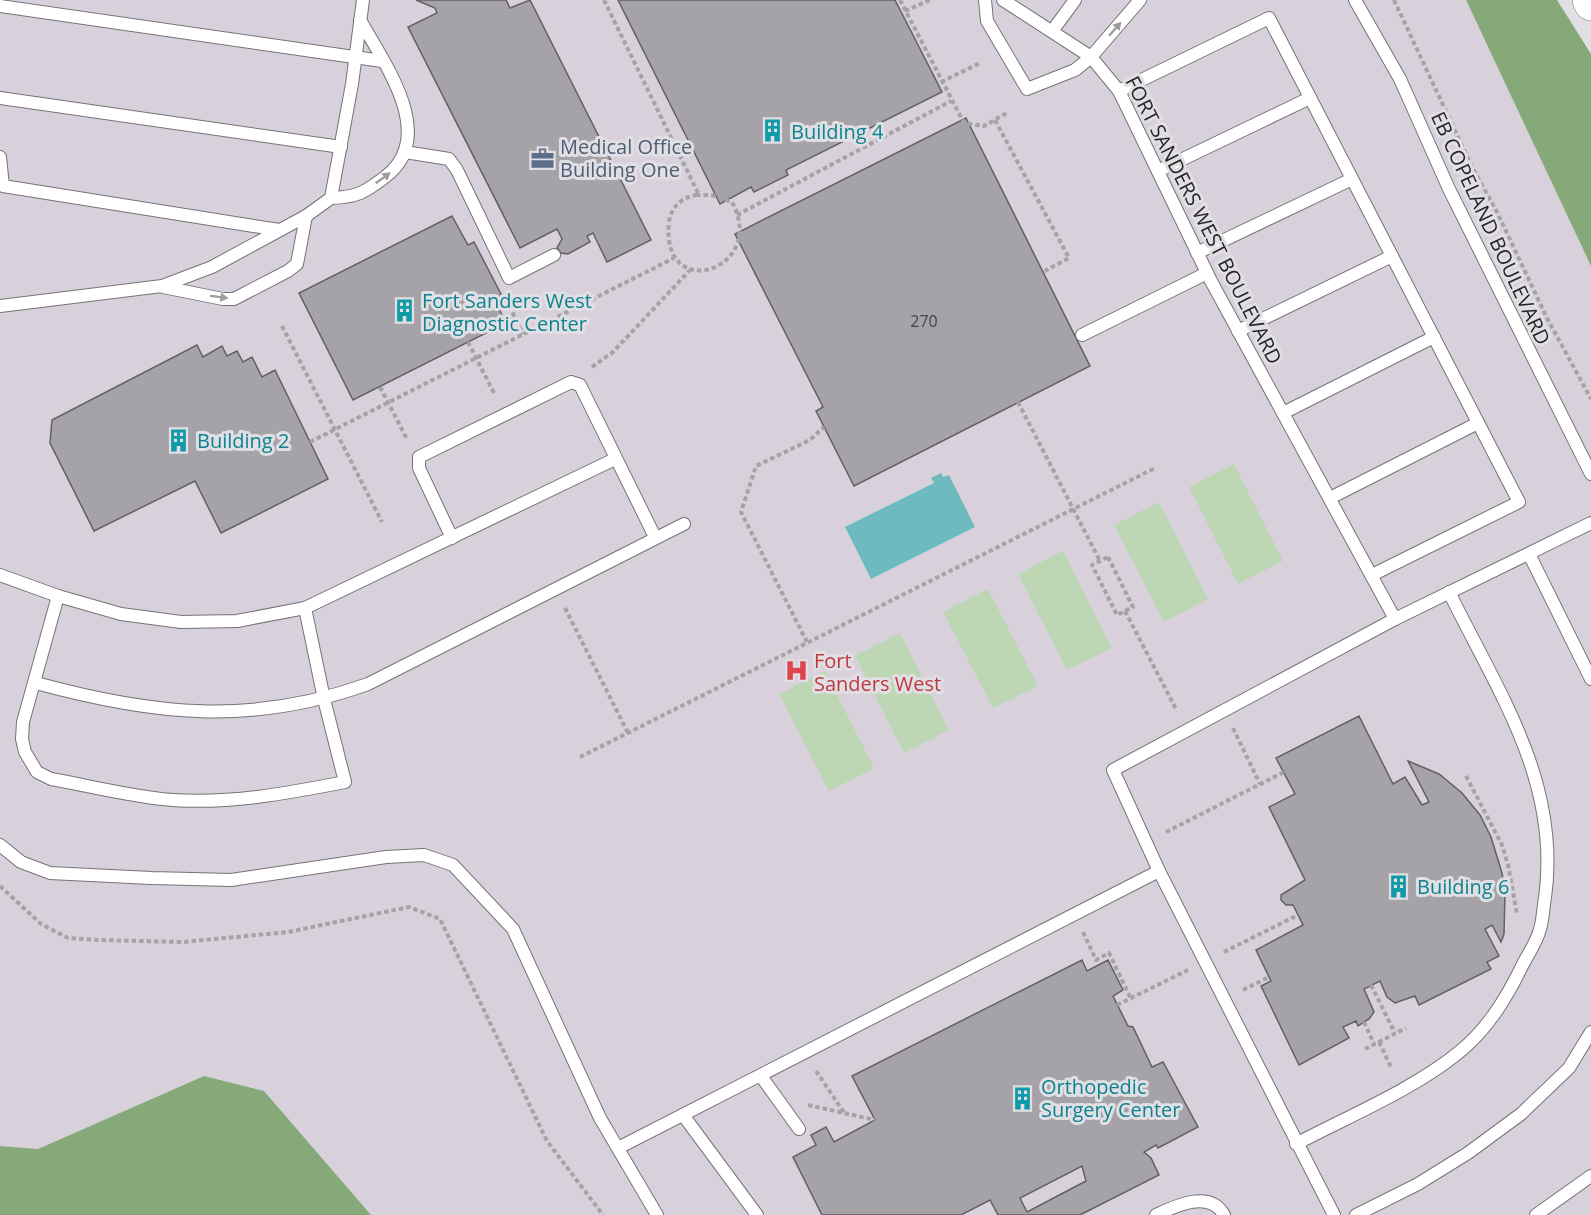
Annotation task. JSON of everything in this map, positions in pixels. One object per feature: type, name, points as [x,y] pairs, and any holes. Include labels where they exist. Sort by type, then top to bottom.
[{"type":"highway","points":[[1589,0],[1591,4]]},
{"type":"lane","points":[[331,198],[356,57],[363,0]]},
{"type":"lane","points":[[985,0],[987,21],[1027,89],[1075,70],[1090,57],[1140,0]]},
{"type":"lane","name":"FORT SANDERS WEST BOULEVARD","points":[[1003,0],[1053,30],[1090,57],[1119,91],[1207,273],[1395,619]]},
{"type":"lane","points":[[1053,30],[1076,0]]},
{"type":"lane","name":"EB COPELAND BOULEVARD","points":[[1355,0],[1400,79],[1449,189],[1591,474]]},
{"type":"lane","points":[[0,6],[382,61]]},
{"type":"lane","points":[[1119,91],[1269,18],[1519,502],[1372,575]]},
{"type":"lane","points":[[0,306],[162,286],[212,267],[306,216],[331,198],[355,197],[398,167],[405,152],[409,133],[404,102],[360,20]]},
{"type":"lane","points":[[0,98],[341,147]]},
{"type":"lane","points":[[1158,171],[1310,98]]},
{"type":"lane","points":[[405,152],[449,159],[457,170],[509,278],[554,255]]},
{"type":"lane","points":[[0,157],[3,186],[279,230]]},
{"type":"lane","points":[[1197,253],[1352,179]]},
{"type":"lane","points":[[162,286],[223,299],[242,296],[297,264],[306,216]]},
{"type":"lane","points":[[1238,331],[1392,256]]},
{"type":"lane","points":[[1082,335],[1207,273]]},
{"type":"lane","points":[[1283,413],[1434,337]]},
{"type":"lane","points":[[452,538],[418,460],[422,455],[567,382],[580,385],[655,537]]},
{"type":"lane","points":[[1329,498],[1478,423]]},
{"type":"lane","points":[[0,575],[58,596],[121,614],[181,622],[237,621],[305,608],[615,459]]},
{"type":"lane","points":[[1334,1215],[1159,871],[1113,770],[1395,619],[1591,523]]},
{"type":"lane","points":[[36,683],[102,701],[207,712],[252,711],[324,699],[368,684],[684,524]]},
{"type":"lane","points":[[1529,554],[1591,679]]},
{"type":"lane","points":[[1296,1144],[1431,1072],[1459,1053],[1488,1024],[1513,985],[1540,930],[1548,875],[1548,841],[1535,771],[1449,592]]},
{"type":"lane","points":[[58,596],[36,683],[23,722],[22,739],[25,752],[37,772],[51,779],[173,800],[250,798],[345,782],[324,699],[305,608]]},
{"type":"lane","points":[[0,844],[4,850],[21,862],[50,873],[151,878],[231,880],[386,857],[424,855],[453,865],[513,929],[600,1118],[657,1215]]},
{"type":"lane","points":[[618,1148],[1159,871]]},
{"type":"lane","points":[[1356,1215],[1418,1184],[1468,1154],[1521,1114],[1569,1068],[1591,1032]]},
{"type":"lane","points":[[761,1076],[799,1129]]},
{"type":"lane","points":[[683,1115],[757,1215]]},
{"type":"lane","points":[[1536,1215],[1591,1176]]},
{"type":"lane","points":[[1156,1215],[1193,1201],[1208,1202],[1224,1215]]},
{"type":"path","points":[[604,0],[699,195]]},
{"type":"path","points":[[900,0],[964,123],[984,126],[1007,113]]},
{"type":"path","points":[[905,11],[930,0]]},
{"type":"path","points":[[1395,0],[1472,167],[1496,210],[1547,318],[1591,399]]},
{"type":"path","points":[[941,82],[980,63]]},
{"type":"path","points":[[737,215],[951,101]]},
{"type":"path","points":[[995,120],[1069,258],[1043,272]]},
{"type":"path","points":[[699,195],[724,198],[732,202],[737,215],[738,243],[728,260],[715,267],[690,270],[680,266],[674,258],[669,235],[670,214],[678,202],[688,196],[699,195]]},
{"type":"path","points":[[310,442],[674,258]]},
{"type":"path","points":[[580,385],[593,364],[613,352],[690,270]]},
{"type":"path","points":[[282,326],[382,522]]},
{"type":"path","points":[[468,342],[504,414]]},
{"type":"path","points":[[380,387],[418,460]]},
{"type":"path","points":[[1018,402],[1100,561]]},
{"type":"path","points":[[807,642],[741,512],[756,466],[810,440],[824,427]]},
{"type":"path","points":[[580,757],[1155,468]]},
{"type":"path","points":[[1108,557],[1133,606],[1117,615],[1092,565],[1100,561],[1108,557]]},
{"type":"path","points":[[555,588],[628,732]]},
{"type":"path","points":[[1125,611],[1187,730]]},
{"type":"path","points":[[1233,728],[1260,784]]},
{"type":"path","points":[[1146,842],[1284,772]]},
{"type":"path","points":[[1466,776],[1502,845],[1517,914]]},
{"type":"path","points":[[0,886],[41,924],[68,938],[183,942],[288,932],[409,907],[440,919],[547,1141],[603,1215]]},
{"type":"path","points":[[1074,914],[1096,960],[1109,953],[1131,999]]},
{"type":"path","points":[[1224,1000],[1269,976]]},
{"type":"path","points":[[1371,985],[1395,1033]]},
{"type":"path","points":[[1364,1022],[1392,1069]]},
{"type":"path","points":[[1365,1049],[1406,1028]]},
{"type":"path","points":[[804,1053],[845,1114]]},
{"type":"path","points":[[784,1110],[796,1102],[875,1120]]},
{"type":"shaded area","name":"Fort Sanders West","points":[[0,0],[1466,0],[1591,266],[1591,1215],[371,1215],[264,1091],[204,1076],[38,1149],[0,1146]]},
{"type":"green space","points":[[1466,0],[1557,0],[1591,54],[1591,266]]},
{"type":"green space","points":[[1234,464],[1283,561],[1238,584],[1189,487]]},
{"type":"green space","points":[[1159,502],[1208,599],[1164,622],[1114,525]]},
{"type":"green space","points":[[1063,551],[1112,648],[1067,670],[1018,574]]},
{"type":"green space","points":[[988,589],[1038,686],[993,708],[943,612]]},
{"type":"green space","points":[[900,633],[949,730],[904,753],[855,656]]},
{"type":"green space","points":[[825,671],[874,768],[829,791],[779,694]]},
{"type":"green space","points":[[204,1076],[264,1091],[371,1215],[0,1215],[0,1146],[38,1149]]},
{"type":"water","points":[[941,473],[943,477],[949,475],[975,527],[871,579],[845,527],[934,483],[931,478]]},
{"type":"building","name":"Medical Office Building One","points":[[416,0],[506,0],[510,8],[530,0],[651,240],[607,262],[593,233],[587,236],[590,242],[568,254],[561,253],[557,248],[562,239],[557,229],[520,248],[408,27],[437,13],[435,8]]},
{"type":"building","name":"Building 4","points":[[618,0],[895,0],[942,92],[786,170],[788,175],[754,192],[751,187],[720,204]]},
{"type":"building","points":[[966,118],[1090,366],[854,486],[816,411],[823,407],[735,234]]},
{"type":"building","name":"Fort Sanders West Diagnostic Center","points":[[452,216],[468,245],[474,242],[502,296],[494,299],[506,323],[353,400],[299,293]]},
{"type":"building","name":"Building 2","points":[[197,345],[203,357],[222,346],[227,356],[237,351],[243,362],[252,357],[262,377],[275,370],[328,479],[221,533],[195,481],[94,531],[50,443],[52,420]]},
{"type":"building","name":"Building 6","points":[[1359,716],[1393,784],[1405,777],[1422,805],[1429,802],[1408,761],[1439,774],[1462,793],[1480,815],[1491,837],[1502,873],[1505,894],[1504,934],[1501,942],[1492,925],[1485,929],[1499,956],[1487,962],[1491,969],[1419,1005],[1415,996],[1395,1003],[1387,997],[1380,981],[1364,989],[1374,1012],[1369,1019],[1358,1026],[1356,1021],[1343,1027],[1349,1038],[1299,1065],[1261,986],[1271,981],[1256,950],[1303,925],[1293,905],[1286,905],[1281,900],[1281,895],[1305,880],[1269,807],[1295,794],[1276,758]]},
{"type":"building","name":"Orthopedic Surgery Center","points":[[1082,960],[1087,971],[1108,960],[1123,990],[1113,996],[1128,1026],[1133,1027],[1152,1067],[1163,1062],[1198,1127],[1158,1148],[1156,1145],[1144,1152],[1151,1158],[1159,1175],[1080,1215],[998,1215],[990,1200],[961,1215],[822,1215],[793,1157],[816,1145],[811,1135],[826,1127],[834,1142],[875,1120],[852,1076]],"holes":[[[1082,1166],[1086,1181],[1027,1212],[1020,1198]]]},
{"type":"place","name":"Building 4","points":[[773,131]]},
{"type":"place","name":"Medical Office Building One","points":[[542,158]]},
{"type":"place","name":"Fort Sanders West Diagnostic Center","points":[[404,311]]},
{"type":"place","name":"Building 2","points":[[179,440]]},
{"type":"place","name":"Fort Sanders West","points":[[796,671]]},
{"type":"place","name":"Building 6","points":[[1399,886]]},
{"type":"place","name":"Orthopedic Surgery Center","points":[[1023,1098]]}]
